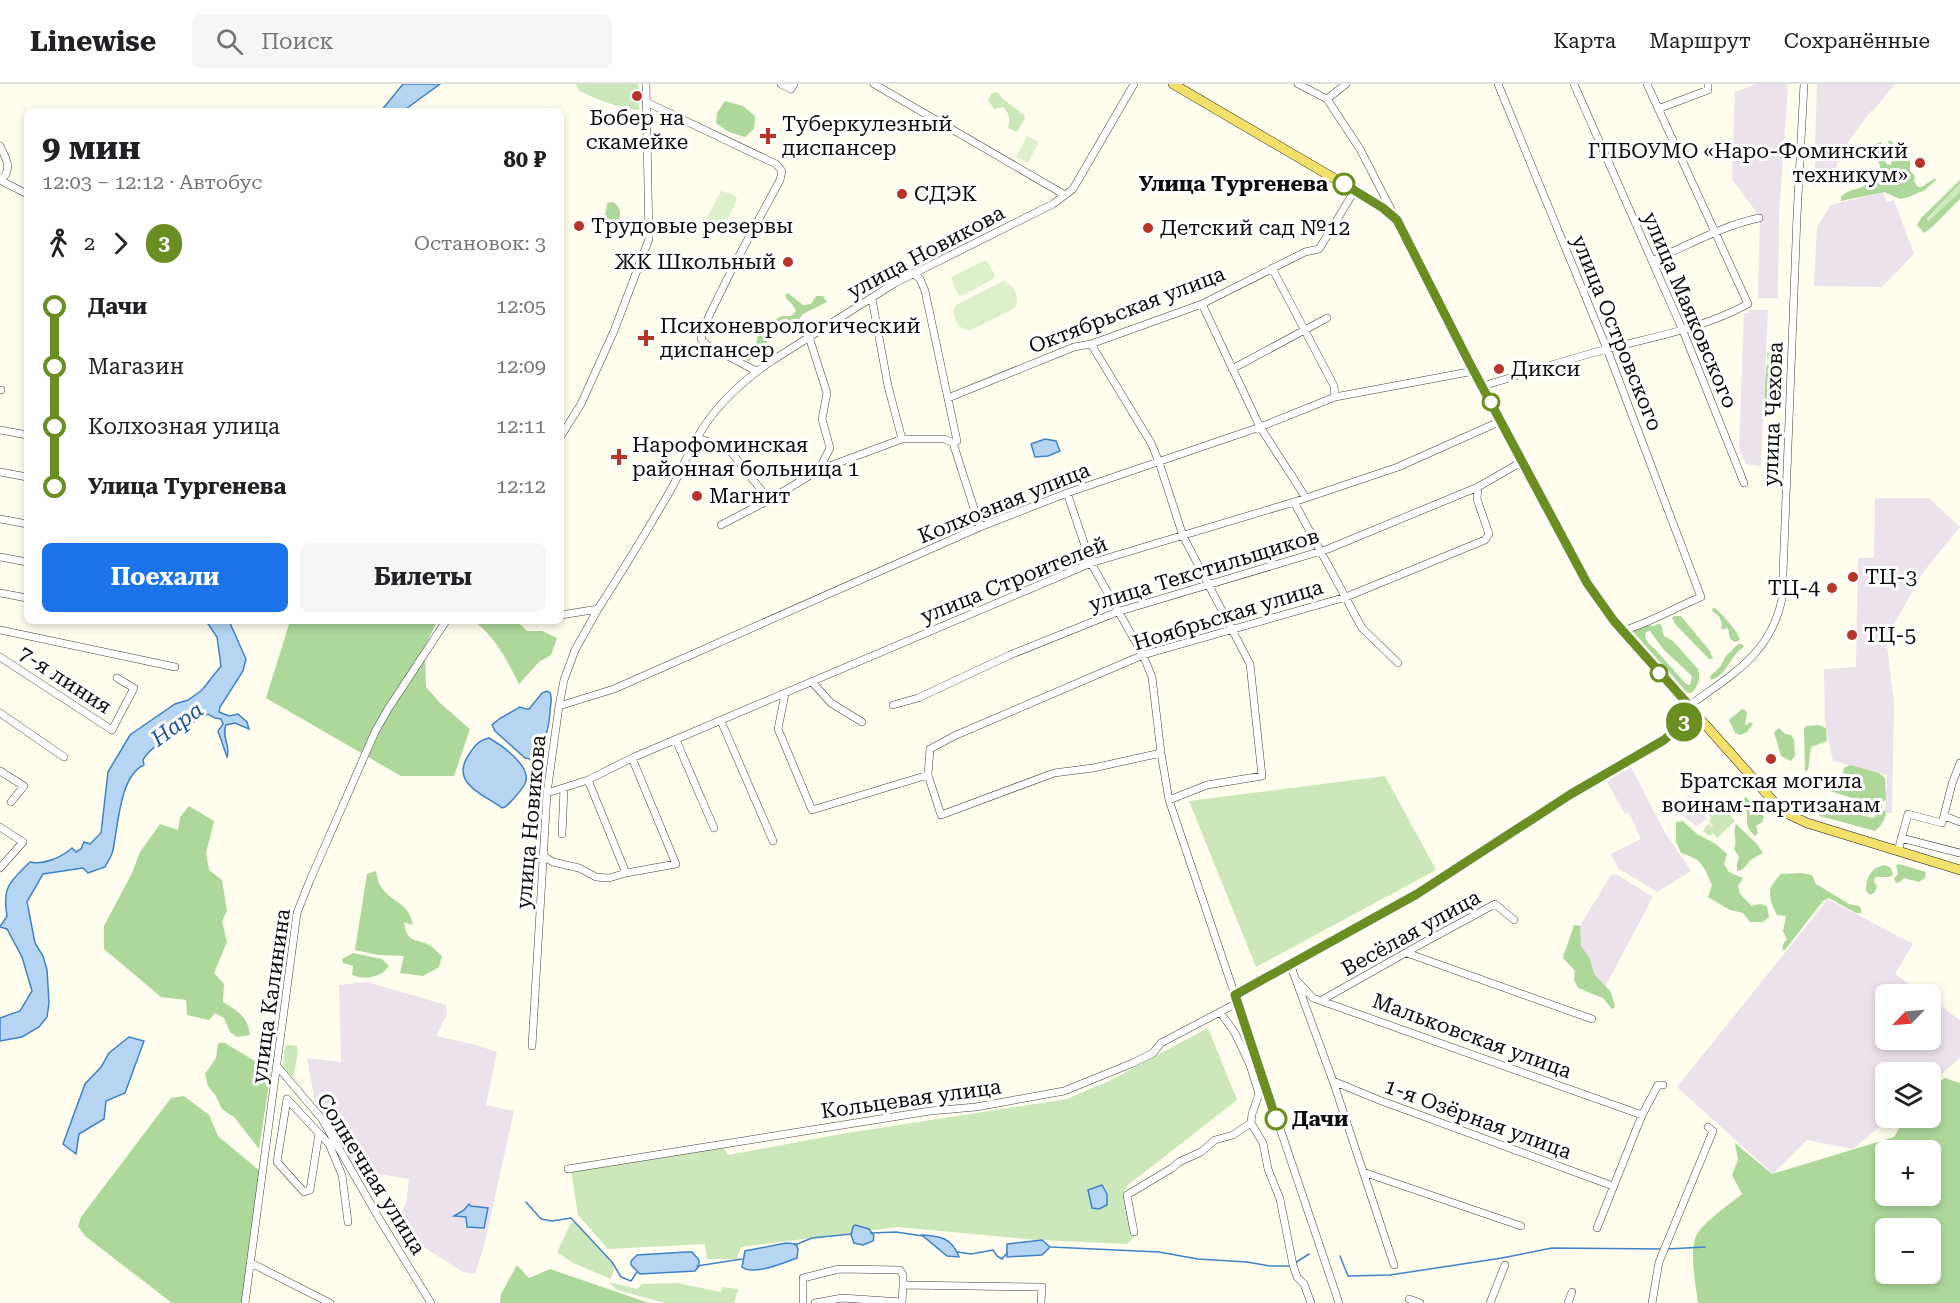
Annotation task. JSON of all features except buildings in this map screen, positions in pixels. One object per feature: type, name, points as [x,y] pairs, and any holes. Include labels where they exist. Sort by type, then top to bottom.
[{"type":"main road","points":[[1173,84],[1355,190],[1397,220],[1474,371],[1587,583],[1622,631],[1769,796],[1786,812],[1807,823],[1960,870]]},
{"type":"street","points":[[564,431],[581,404],[603,356],[649,239],[646,84]]},
{"type":"street","points":[[780,84],[791,89],[794,84]]},
{"type":"street","points":[[874,84],[1065,195]]},
{"type":"street","name":"улица Новикова","points":[[532,1046],[547,793],[564,680],[575,650],[671,489],[713,412],[756,372],[895,283],[1053,204],[1073,189],[1134,84]]},
{"type":"street","points":[[1327,99],[1346,84]]},
{"type":"street","name":"улица Островского","points":[[1498,84],[1607,349],[1701,597],[1644,625],[1622,631]]},
{"type":"street","name":"улица Маяковского","points":[[1574,84],[1683,331],[1744,483]]},
{"type":"street","points":[[1482,386],[1607,349],[1683,331],[1748,304],[1647,84]]},
{"type":"street","points":[[1658,109],[1708,90],[1708,84]]},
{"type":"street","name":"улица Чехова","points":[[1692,709],[1756,653],[1773,626],[1782,599],[1804,84]]},
{"type":"street","points":[[1303,85],[1327,99],[1360,149],[1397,220]]},
{"type":"street","points":[[646,102],[776,164],[782,171],[780,180],[708,318],[701,339],[707,345],[756,372]]},
{"type":"street","points":[[0,146],[8,164],[8,171],[0,179],[24,192]]},
{"type":"street","name":"Октябрьская улица","points":[[948,398],[1074,347],[1091,344],[1202,304],[1305,252],[1319,249],[1355,190]]},
{"type":"street","points":[[1652,261],[1716,232],[1759,218]]},
{"type":"street","points":[[1272,268],[1334,386],[1335,397]]},
{"type":"street","points":[[913,273],[920,279],[925,291],[957,441],[952,443]]},
{"type":"street","points":[[872,299],[888,386],[902,439]]},
{"type":"street","points":[[1202,304],[1260,427],[1306,498]]},
{"type":"street","points":[[1232,369],[1327,318]]},
{"type":"street","points":[[809,337],[827,393],[822,418],[830,448],[819,470]]},
{"type":"street","points":[[1091,344],[1151,443],[1183,536],[1250,664],[1262,776],[1207,785],[1169,800]]},
{"type":"street","name":"Колхозная улица","points":[[559,706],[614,690],[980,527],[1067,493],[1260,427],[1335,397],[1474,371]]},
{"type":"street","name":"улица Строителей","points":[[547,793],[588,780],[632,758],[1091,563],[1306,498],[1407,463],[1501,421]]},
{"type":"street","points":[[0,430],[24,434]]},
{"type":"street","points":[[697,438],[721,446],[732,453],[769,500]]},
{"type":"street","points":[[721,525],[819,470],[902,439],[945,439],[952,443],[980,527]]},
{"type":"street","name":"улица Текстильщиков","points":[[893,705],[918,698],[1010,655],[1117,612],[1321,551],[1478,487],[1523,461]]},
{"type":"street","points":[[0,472],[24,476]]},
{"type":"street","name":"Ноябрьская улица","points":[[928,775],[930,749],[954,736],[1143,655],[1346,597],[1485,540],[1489,534],[1477,499],[1478,487]]},
{"type":"street","points":[[1067,493],[1091,563],[1143,655],[1152,677],[1169,800],[1339,1303]]},
{"type":"street","points":[[1294,502],[1362,628],[1398,663]]},
{"type":"street","points":[[0,519],[24,523]]},
{"type":"street","points":[[0,557],[24,561]]},
{"type":"street","points":[[0,593],[24,597]]},
{"type":"street","points":[[564,615],[598,609]]},
{"type":"street","name":"улица Калинина","points":[[245,1303],[294,929],[300,906],[375,732],[444,624]]},
{"type":"street","points":[[0,630],[175,667]]},
{"type":"street","name":"7-я линия","points":[[0,657],[112,730],[134,688],[117,678]]},
{"type":"street","points":[[812,682],[831,703],[862,722]]},
{"type":"street","points":[[785,694],[778,729],[812,810],[928,775],[941,815],[1054,773],[1093,768],[1161,753]]},
{"type":"street","name":"Кольцевая улица","points":[[568,1169],[930,1112],[976,1107],[1064,1091],[1133,1064],[1153,1053],[1161,1043],[1220,1012],[1290,964],[1417,894],[1571,794],[1664,740],[1692,709]]},
{"type":"street","points":[[0,713],[64,757]]},
{"type":"street","points":[[722,721],[773,841]]},
{"type":"street","points":[[676,740],[714,828]]},
{"type":"street","points":[[543,856],[553,862],[579,868],[596,877],[609,878],[676,864],[632,758]]},
{"type":"street","points":[[1898,851],[1908,814],[1942,823],[1956,785],[1960,763]]},
{"type":"street","points":[[0,771],[24,786],[11,802]]},
{"type":"street","points":[[588,780],[626,873]]},
{"type":"street","points":[[562,834],[564,788]]},
{"type":"street","points":[[1944,816],[1960,822]]},
{"type":"street","points":[[0,827],[23,842],[0,868]]},
{"type":"street","points":[[1901,838],[1960,853]]},
{"type":"street","name":"Весёлая улица","points":[[1322,1000],[1495,904],[1514,920]]},
{"type":"street","points":[[1407,953],[1592,1019]]},
{"type":"street","points":[[1290,964],[1333,1081],[1394,1265]]},
{"type":"street","name":"Мальковская улица","points":[[1296,980],[1313,998],[1642,1115]]},
{"type":"street","points":[[1220,1012],[1235,1033],[1250,1065],[1259,1094],[1251,1123],[1263,1143],[1268,1169],[1280,1199],[1293,1265],[1297,1277],[1304,1284],[1311,1303]]},
{"type":"street","name":"Солнечная улица","points":[[277,1066],[322,1119],[431,1303]]},
{"type":"street","name":"1-я Озёрная улица","points":[[1333,1081],[1613,1186]]},
{"type":"street","points":[[1597,1228],[1642,1115],[1658,1085],[1663,1085]]},
{"type":"street","points":[[322,1119],[318,1131],[310,1190],[304,1192],[277,1162],[287,1099],[318,1131],[329,1144],[342,1175],[348,1222]]},
{"type":"street","points":[[1134,1232],[1127,1195],[1173,1168],[1179,1162],[1201,1152],[1215,1140],[1233,1135],[1251,1123]]},
{"type":"street","points":[[1652,1303],[1659,1262],[1713,1131],[1708,1127]]},
{"type":"street","points":[[1363,1172],[1521,1226]]},
{"type":"street","points":[[251,1263],[330,1303]]},
{"type":"street","points":[[1490,1303],[1505,1265]]},
{"type":"street","points":[[803,1303],[803,1278],[839,1269],[900,1270],[903,1275],[902,1303],[842,1298],[816,1303]]},
{"type":"street","points":[[903,1285],[1042,1287],[1041,1303]]},
{"type":"street","points":[[1568,1303],[1572,1292]]},
{"type":"street","points":[[1410,1301],[1420,1303]]},
{"type":"shaded area","points":[[1756,84],[1786,84],[1788,87],[1779,215],[1778,298],[1758,298],[1760,217],[1732,179],[1735,92]]},
{"type":"shaded area","points":[[1817,84],[1895,84],[1848,142],[1828,184],[1814,186]]},
{"type":"shaded area","points":[[1883,192],[1887,202],[1894,200],[1914,254],[1882,287],[1814,286],[1817,227],[1831,205]]},
{"type":"shaded area","points":[[1749,310],[1768,310],[1761,466],[1746,464],[1739,448],[1744,313],[1749,313]]},
{"type":"shaded area","points":[[1875,498],[1929,498],[1960,527],[1924,571],[1886,638],[1894,703],[1892,813],[1885,813],[1887,775],[1833,761],[1825,723],[1824,669],[1856,667],[1858,558],[1874,558]]},
{"type":"shaded area","points":[[1630,765],[1664,831],[1691,871],[1657,892],[1618,868],[1611,854],[1641,839],[1629,813],[1625,814],[1606,780]]},
{"type":"shaded area","points":[[1690,795],[1707,819],[1696,826],[1673,808]]},
{"type":"shaded area","points":[[1616,874],[1653,897],[1599,998],[1562,955],[1611,875]]},
{"type":"shaded area","points":[[1828,899],[1913,944],[1895,974],[1909,984],[1875,984],[1875,1050],[1941,1050],[1941,1006],[1960,1020],[1960,1058],[1941,1074],[1941,1062],[1875,1062],[1875,1128],[1878,1128],[1853,1149],[1807,1140],[1773,1174],[1677,1087]]},
{"type":"shaded area","points":[[367,982],[446,1005],[447,1015],[436,1036],[497,1052],[486,1105],[514,1111],[485,1242],[475,1274],[463,1272],[392,1227],[406,1204],[409,1179],[354,1170],[315,1101],[307,1058],[341,1062],[339,985]]},
{"type":"green space","points":[[576,84],[638,84],[639,110],[616,105],[579,91]]},
{"type":"green space","points":[[997,92],[1024,115],[1025,118],[1017,132],[1008,128],[1009,117],[1003,107],[994,109],[988,100],[991,94]]},
{"type":"green space","points":[[725,101],[743,106],[755,116],[754,129],[745,137],[729,132],[716,123],[717,113]]},
{"type":"green space","points":[[1027,136],[1039,142],[1028,163],[1016,157]]},
{"type":"green space","points":[[1890,140],[1910,160],[1910,171],[1915,176],[1914,181],[1918,187],[1922,187],[1935,178],[1936,180],[1925,190],[1906,198],[1900,199],[1884,192],[1841,201],[1841,197],[1845,194],[1870,181],[1876,183],[1884,180],[1876,153],[1876,144],[1881,142],[1886,164],[1891,165],[1893,148],[1888,142]]},
{"type":"green space","points":[[1960,180],[1960,183],[1927,219],[1928,222],[1960,192],[1960,199],[1924,233],[1917,225],[1922,217]]},
{"type":"green space","points":[[1960,183],[1960,192],[1928,223],[1927,220]]},
{"type":"green space","points":[[721,191],[735,195],[737,200],[721,233],[706,228],[704,223]]},
{"type":"green space","points":[[613,202],[620,212],[618,225],[604,222],[607,203]]},
{"type":"green space","points":[[986,260],[995,275],[993,279],[962,296],[958,295],[951,277]]},
{"type":"green space","points":[[1003,281],[1010,285],[1017,296],[1015,308],[969,331],[958,326],[953,312],[956,305]]},
{"type":"green space","points":[[788,293],[803,305],[811,304],[816,296],[823,296],[827,302],[803,314],[798,320],[784,322],[767,336],[767,344],[749,361],[746,360],[745,357],[757,341],[758,333],[763,326],[782,316],[791,316],[796,311],[785,295]]},
{"type":"green space","points":[[1771,352],[1771,391],[1764,405],[1767,353]]},
{"type":"green space","points":[[1713,608],[1729,623],[1740,640],[1735,642],[1730,639],[1728,628],[1721,629],[1719,616],[1712,611]]},
{"type":"green space","points":[[1681,616],[1710,651],[1713,659],[1709,659],[1675,624],[1672,618]]},
{"type":"green space","points":[[1658,623],[1661,625],[1664,636],[1673,641],[1698,669],[1698,682],[1691,693],[1685,692],[1633,634],[1632,630],[1646,625],[1655,626]],"holes":[[[1650,631],[1664,650],[1692,676],[1690,685],[1686,684],[1649,644],[1645,637],[1646,632]]]},
{"type":"green space","points":[[289,624],[436,624],[425,647],[426,687],[440,703],[470,729],[454,776],[401,776],[266,698]]},
{"type":"green space","points":[[477,624],[520,624],[527,631],[542,631],[557,638],[551,655],[539,662],[519,684],[495,642]]},
{"type":"green space","points":[[1738,644],[1744,647],[1721,674],[1711,680],[1710,676]]},
{"type":"green space","points":[[1742,709],[1747,713],[1745,724],[1750,722],[1753,724],[1747,732],[1741,735],[1735,733],[1729,720]]},
{"type":"green space","points":[[1818,725],[1826,728],[1827,741],[1811,747],[1808,770],[1805,771],[1804,729],[1806,726]]},
{"type":"green space","points":[[1779,728],[1785,734],[1791,735],[1794,740],[1795,756],[1791,761],[1781,756],[1774,732]]},
{"type":"green space","points":[[1850,765],[1879,773],[1885,778],[1886,800],[1882,802],[1882,809],[1886,812],[1882,823],[1875,831],[1820,816],[1817,813],[1821,807],[1825,806],[1875,817],[1877,806],[1830,791],[1829,788],[1854,789],[1860,781],[1858,778],[1843,773],[1844,768]]},
{"type":"green space","points":[[1385,776],[1436,870],[1256,967],[1189,801]]},
{"type":"green space","points":[[1746,797],[1764,817],[1762,822],[1756,826],[1758,833],[1755,836],[1748,826],[1747,812],[1744,808],[1738,809],[1737,803]]},
{"type":"green space","points":[[1721,805],[1735,821],[1717,838],[1713,833],[1710,836],[1703,831],[1708,824],[1713,826],[1709,821],[1711,819],[1709,815]]},
{"type":"green space","points":[[189,806],[214,821],[206,853],[209,870],[222,880],[227,911],[222,921],[227,942],[214,973],[224,984],[223,1002],[241,1015],[250,1035],[237,1037],[230,1032],[224,1018],[215,1013],[209,1020],[187,1015],[186,1000],[161,997],[104,949],[104,926],[132,873],[140,852],[160,824],[178,830],[180,817]]},
{"type":"green space","points":[[1683,821],[1697,834],[1716,844],[1727,854],[1724,864],[1729,872],[1743,878],[1738,886],[1740,894],[1752,906],[1760,904],[1767,906],[1769,917],[1763,922],[1750,922],[1743,913],[1730,910],[1708,897],[1712,885],[1704,868],[1694,858],[1681,853],[1676,842],[1676,822]]},
{"type":"green space","points":[[1736,824],[1763,853],[1752,859],[1742,870],[1737,871],[1739,857],[1734,849]]},
{"type":"green space","points":[[1885,865],[1891,868],[1893,875],[1875,877],[1874,882],[1877,886],[1875,892],[1870,895],[1866,891],[1868,878],[1876,868]]},
{"type":"green space","points":[[1896,865],[1926,872],[1925,878],[1919,882],[1904,878],[1896,883],[1894,878],[1898,874]]},
{"type":"green space","points":[[376,871],[384,891],[403,906],[411,917],[413,925],[404,922],[407,934],[431,946],[442,956],[439,967],[423,976],[400,973],[404,956],[378,955],[355,950],[367,874]]},
{"type":"green space","points":[[1781,874],[1812,875],[1816,884],[1849,904],[1859,906],[1861,913],[1856,913],[1829,898],[1823,901],[1785,950],[1782,950],[1787,940],[1783,931],[1786,916],[1777,915],[1770,893],[1773,884]]},
{"type":"green space","points":[[1574,925],[1580,926],[1581,946],[1590,959],[1594,974],[1611,992],[1615,1007],[1612,1009],[1603,998],[1578,988],[1574,980],[1575,971],[1563,958]]},
{"type":"green space","points":[[353,953],[382,959],[389,966],[382,973],[372,977],[352,975],[353,966],[343,963],[342,959]]},
{"type":"green space","points":[[1208,1028],[1237,1100],[1128,1185],[1123,1193],[1135,1237],[1127,1244],[1038,1240],[898,1227],[741,1247],[737,1259],[707,1259],[705,1244],[608,1249],[578,1215],[571,1171],[723,1146],[728,1155],[841,1134],[1067,1099],[1111,1080]]},
{"type":"green space","points":[[218,1043],[225,1043],[271,1071],[259,1149],[235,1118],[222,1109],[208,1086],[205,1074],[216,1058]]},
{"type":"green space","points":[[285,1046],[297,1046],[298,1049],[292,1077],[283,1066]]},
{"type":"green space","points":[[1945,1078],[1960,1083],[1960,1303],[1698,1303],[1693,1260],[1696,1236],[1710,1219],[1742,1194],[1732,1175],[1738,1160],[1735,1143],[1772,1174],[1875,1143],[1875,1206],[1941,1206],[1941,1140],[1884,1140],[1894,1137],[1899,1128],[1941,1128],[1941,1081]]},
{"type":"green space","points":[[184,1096],[209,1115],[218,1136],[260,1171],[243,1303],[172,1303],[85,1236],[78,1226],[81,1217],[171,1098]]},
{"type":"green space","points":[[571,1223],[575,1223],[612,1263],[614,1268],[611,1279],[573,1263],[557,1252]]},
{"type":"green space","points":[[517,1265],[529,1278],[550,1269],[649,1303],[500,1303],[501,1294]]},
{"type":"green space","points":[[609,1282],[637,1289],[642,1284],[677,1283],[721,1292],[723,1287],[738,1289],[734,1303],[665,1303],[617,1290]]},
{"type":"water","points":[[403,84],[440,84],[407,108],[383,108]]},
{"type":"water","points":[[1045,439],[1056,441],[1060,451],[1048,456],[1035,457],[1031,444]]},
{"type":"water","name":"Нара","points":[[208,624],[230,624],[246,659],[243,671],[219,712],[229,716],[238,714],[247,722],[249,729],[235,723],[226,725],[227,757],[218,731],[223,724],[221,719],[208,714],[182,729],[174,729],[146,755],[143,760],[144,765],[130,779],[121,802],[112,852],[105,867],[88,873],[83,868],[43,874],[27,902],[35,943],[43,956],[47,970],[49,1003],[47,1017],[39,1027],[22,1037],[0,1041],[0,1018],[20,1011],[32,991],[22,957],[7,929],[0,927],[7,916],[6,898],[9,885],[30,862],[52,860],[72,848],[76,852],[81,849],[84,842],[90,844],[101,833],[108,772],[130,735],[175,704],[188,700],[202,690],[221,666],[217,637]]},
{"type":"water","points":[[547,691],[550,693],[551,700],[547,731],[535,754],[530,759],[525,758],[495,731],[492,725],[520,707],[529,709],[542,693]]},
{"type":"water","points":[[489,738],[519,762],[526,775],[523,787],[502,808],[472,788],[463,774],[464,766],[472,750],[479,742]]},
{"type":"water","points":[[129,1037],[144,1041],[125,1093],[106,1101],[104,1119],[79,1134],[76,1154],[63,1144],[85,1084],[101,1067],[109,1053]]},
{"type":"water","points":[[1102,1185],[1107,1194],[1107,1205],[1099,1209],[1092,1208],[1088,1190]]},
{"type":"water","points":[[469,1204],[488,1208],[484,1228],[467,1227],[466,1217],[454,1216]]},
{"type":"water","points":[[855,1225],[869,1229],[874,1236],[873,1241],[863,1245],[854,1243],[851,1235]]},
{"type":"water","points":[[922,1235],[945,1239],[953,1246],[959,1257],[947,1256]]},
{"type":"water","points":[[1042,1240],[1050,1247],[1042,1255],[1007,1257],[1007,1244]]},
{"type":"water","points":[[786,1243],[796,1244],[797,1258],[761,1269],[753,1270],[742,1267],[745,1251]]},
{"type":"water","points":[[692,1252],[699,1260],[699,1266],[695,1271],[640,1274],[631,1265],[631,1261],[637,1255]]},
{"type":"waterway","points":[[526,1202],[541,1219],[552,1221],[571,1218],[612,1262],[621,1277],[631,1281],[637,1272]]},
{"type":"waterway","points":[[871,1233],[896,1232],[923,1236]]},
{"type":"waterway","points":[[795,1245],[812,1238],[851,1234]]},
{"type":"waterway","points":[[1051,1247],[1159,1252],[1198,1259],[1291,1266]]},
{"type":"waterway","points":[[1667,1249],[1705,1247]]},
{"type":"waterway","points":[[1340,1256],[1348,1276],[1390,1275],[1552,1248],[1662,1249]]},
{"type":"waterway","points":[[957,1252],[971,1254],[993,1250],[1002,1259],[1007,1253]]},
{"type":"waterway","points":[[1295,1263],[1309,1254]]},
{"type":"waterway","points":[[697,1266],[742,1259]]},
{"type":"bus line","name":"3","points":[[1276,1119],[1235,995],[1417,894],[1571,794],[1664,740],[1695,712],[1614,621],[1587,583],[1470,364],[1397,220],[1383,208],[1344,184]]},
{"type":"place","name":"Бобер на скамейке","points":[[637,96]]},
{"type":"place","name":"Туберкулезный диспансер","points":[[768,136]]},
{"type":"place","name":"ГПБОУМО «Наро-Фоминский техникум»","points":[[1920,163]]},
{"type":"place","name":"Улица Тургенева","points":[[1344,184]]},
{"type":"place","name":"СДЭК","points":[[902,194]]},
{"type":"place","name":"Трудовые резервы","points":[[579,226]]},
{"type":"place","name":"Детский сад №12","points":[[1148,228]]},
{"type":"place","name":"ЖК Школьный","points":[[788,262]]},
{"type":"place","name":"Психоневрологический диспансер","points":[[646,338]]},
{"type":"place","name":"Дикси","points":[[1499,369]]},
{"type":"place","name":"Нарофоминская районная больница 1","points":[[619,457]]},
{"type":"place","name":"Магнит","points":[[697,496]]},
{"type":"place","name":"ТЦ-3","points":[[1853,577]]},
{"type":"place","name":"ТЦ-4","points":[[1832,588]]},
{"type":"place","name":"ТЦ-5","points":[[1852,635]]},
{"type":"place","name":"Братская могила воинам-партизанам","points":[[1771,759]]},
{"type":"place","name":"Дачи","points":[[1276,1119]]}]
